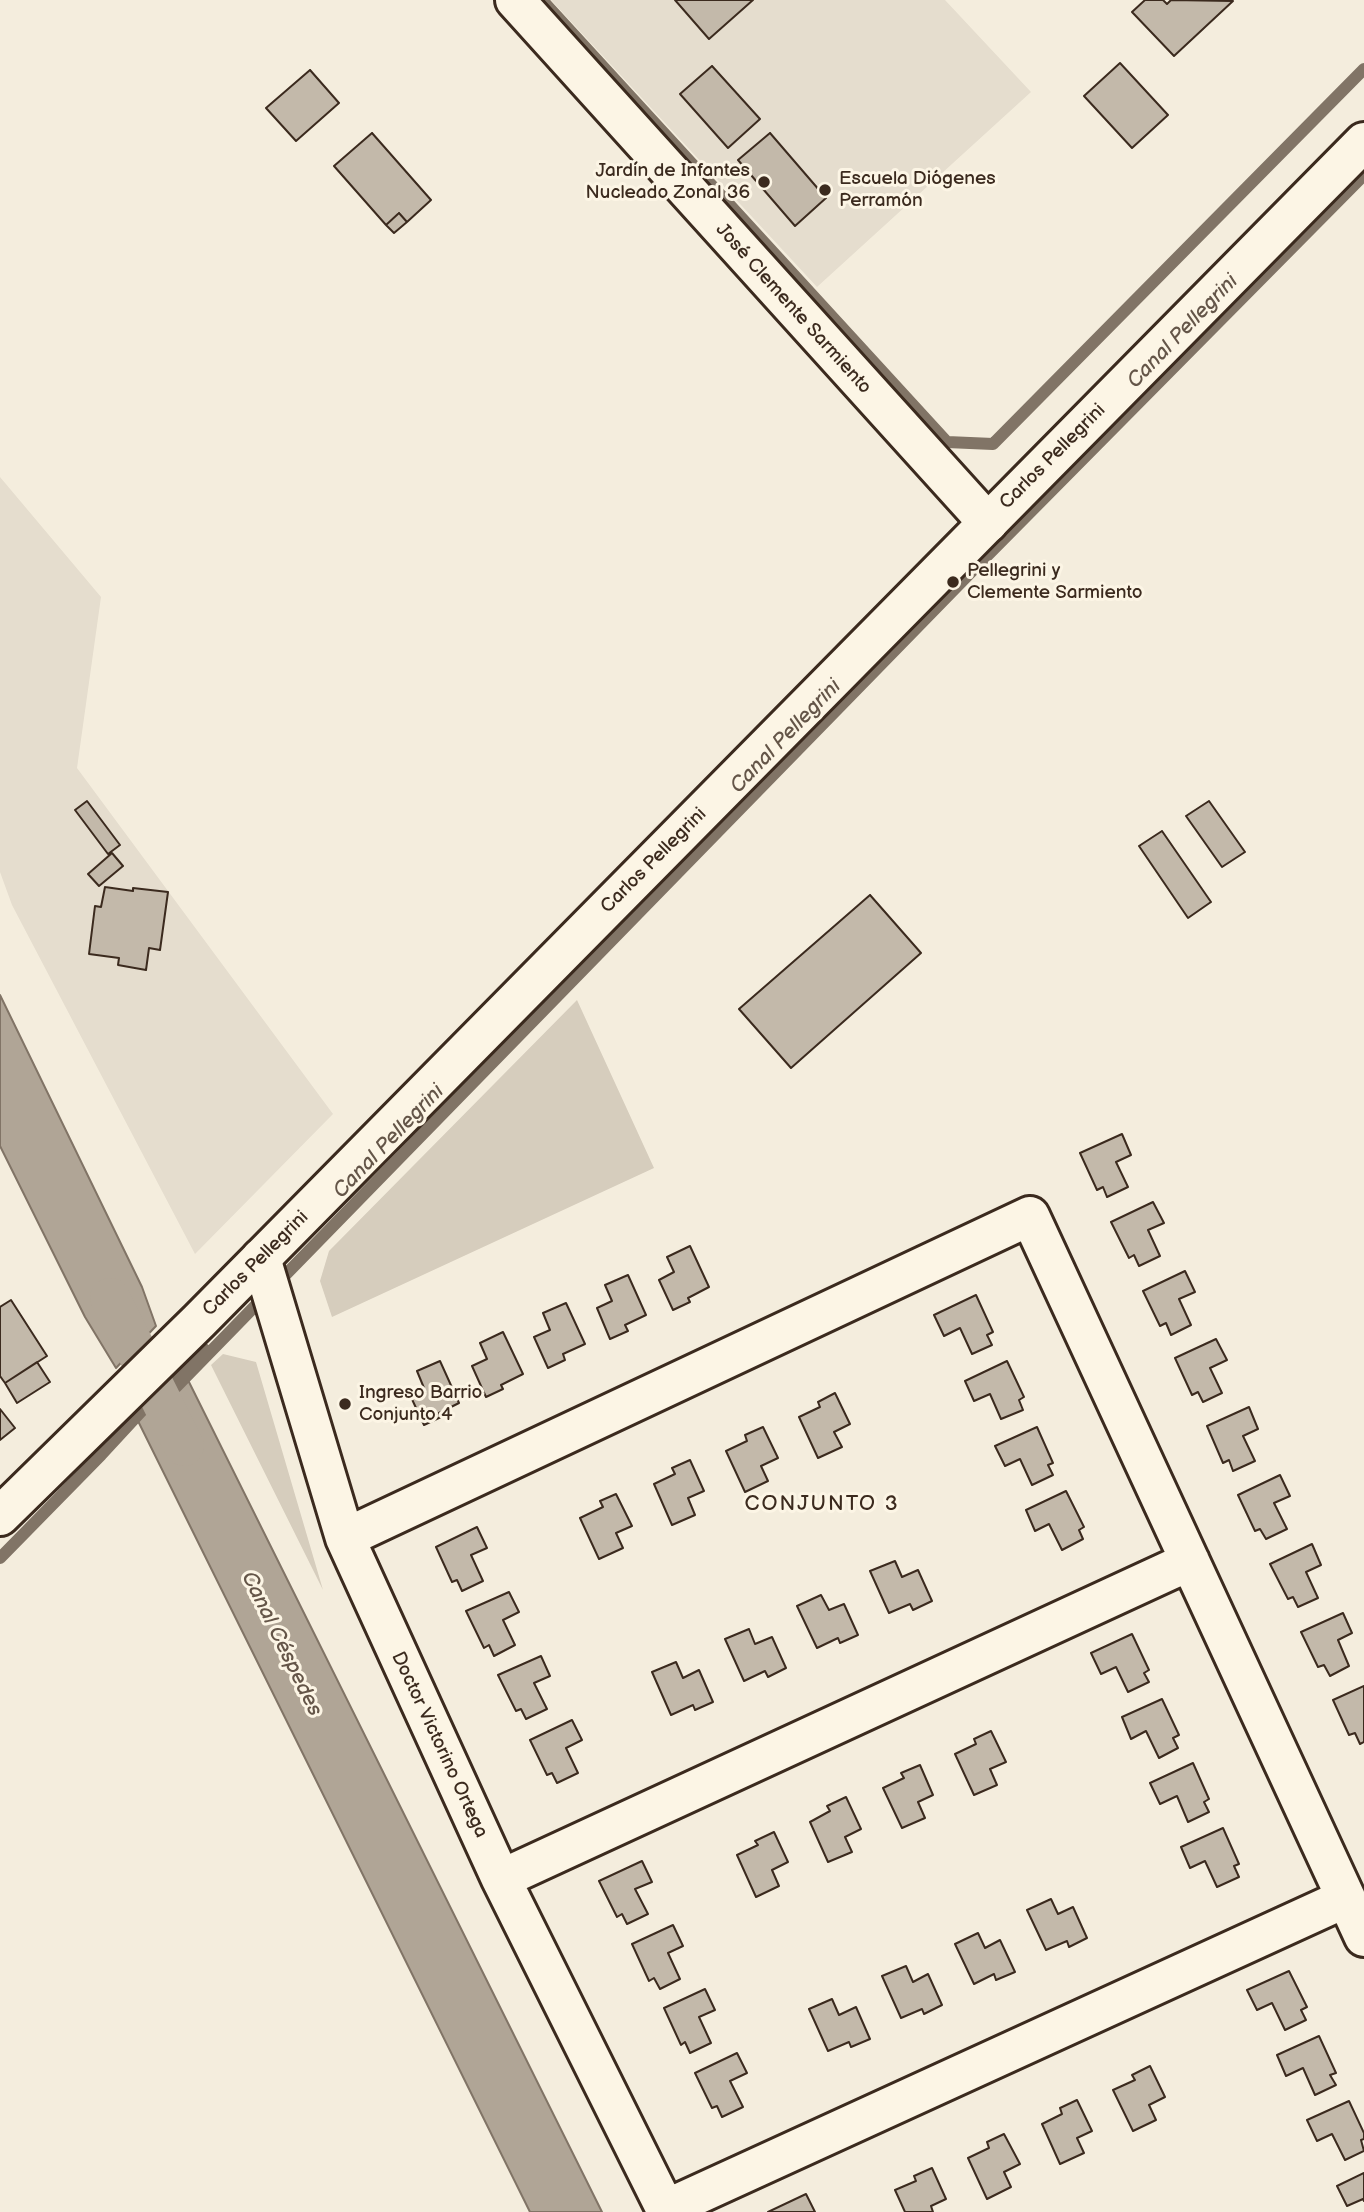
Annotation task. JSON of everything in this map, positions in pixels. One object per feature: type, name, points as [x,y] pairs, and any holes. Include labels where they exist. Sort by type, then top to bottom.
[{"type":"street","name":"José Clemente Sarmiento","points":[[515,0],[988,523]]},
{"type":"street","name":"Carlos Pellegrini","points":[[0,1516],[199,1321],[1364,142]]},
{"type":"street","points":[[345,1538],[1030,1216],[1364,1937]]},
{"type":"street","name":"Doctor Victorino Ortega","points":[[261,1258],[345,1538],[501,1880],[667,2211]]},
{"type":"street","points":[[501,1880],[1190,1562]]},
{"type":"street","points":[[667,2211],[1346,1898]]},
{"type":"shaded area","name":"Escuela Diógenes Perramón","points":[[551,0],[945,0],[1031,92],[817,287]]},
{"type":"shaded area","points":[[0,477],[101,597],[77,768],[333,1114],[195,1254],[12,905],[0,872]]},
{"type":"shaded area","points":[[577,1000],[654,1168],[332,1317],[320,1281],[329,1251]]},
{"type":"shaded area","points":[[223,1354],[256,1362],[323,1590],[211,1365]]},
{"type":"water","points":[[0,995],[142,1287],[156,1326],[116,1368],[85,1317],[0,1146]]},
{"type":"water","points":[[185,1374],[602,2212],[530,2212],[138,1421]]},
{"type":"building","points":[[675,0],[753,0],[709,39]]},
{"type":"building","points":[[1145,0],[1163,0],[1167,4],[1171,0],[1233,1],[1174,56],[1132,12]]},
{"type":"building","points":[[1120,63],[1168,115],[1132,148],[1084,96]]},
{"type":"building","points":[[712,66],[760,119],[728,148],[680,94]]},
{"type":"building","points":[[310,70],[339,103],[296,141],[266,108]]},
{"type":"building","points":[[372,133],[431,200],[407,222],[399,213],[386,225],[334,166]]},
{"type":"building","points":[[770,133],[826,198],[795,226],[738,160]]},
{"type":"building","points":[[399,213],[407,222],[394,233],[386,225]]},
{"type":"building","points":[[87,801],[120,845],[108,854],[75,810]]},
{"type":"building","points":[[1209,801],[1245,852],[1222,867],[1186,816]]},
{"type":"building","points":[[1162,831],[1211,902],[1188,918],[1139,846]]},
{"type":"building","points":[[112,853],[123,866],[99,886],[88,874]]},
{"type":"building","points":[[105,887],[168,892],[160,950],[149,948],[146,970],[118,965],[119,958],[89,954],[95,906],[101,907]]},
{"type":"building","points":[[870,895],[921,953],[791,1068],[739,1009]]},
{"type":"building","points":[[1122,1134],[1131,1155],[1116,1162],[1128,1187],[1107,1197],[1103,1187],[1097,1190],[1080,1153]]},
{"type":"building","points":[[1153,1202],[1164,1223],[1148,1230],[1160,1256],[1139,1266],[1134,1255],[1129,1258],[1111,1222]]},
{"type":"building","points":[[690,1246],[709,1287],[688,1298],[690,1302],[673,1310],[659,1280],[674,1272],[667,1257]]},
{"type":"building","points":[[1185,1271],[1195,1292],[1179,1299],[1191,1325],[1171,1335],[1166,1323],[1160,1326],[1143,1291]]},
{"type":"building","points":[[628,1275],[646,1315],[625,1325],[628,1331],[610,1339],[597,1308],[612,1301],[605,1285]]},
{"type":"building","points":[[976,1295],[993,1332],[987,1335],[992,1345],[972,1354],[960,1328],[944,1336],[934,1315]]},
{"type":"building","points":[[11,1300],[47,1356],[5,1383],[0,1376],[0,1307]]},
{"type":"building","points":[[566,1303],[585,1344],[563,1354],[565,1360],[548,1368],[534,1337],[550,1330],[543,1313]]},
{"type":"building","points":[[503,1332],[523,1374],[501,1385],[503,1389],[486,1397],[472,1366],[487,1359],[480,1343]]},
{"type":"building","points":[[1216,1339],[1227,1360],[1210,1368],[1222,1393],[1203,1402],[1198,1392],[1192,1395],[1175,1358]]},
{"type":"building","points":[[440,1361],[459,1403],[439,1413],[441,1417],[424,1425],[410,1395],[424,1388],[417,1371]]},
{"type":"building","points":[[1007,1361],[1024,1397],[1019,1400],[1023,1410],[1001,1419],[990,1394],[974,1401],[965,1381]]},
{"type":"building","points":[[37,1362],[50,1382],[17,1403],[5,1383]]},
{"type":"building","points":[[835,1393],[850,1424],[834,1432],[842,1447],[818,1458],[799,1417],[820,1407],[818,1402]]},
{"type":"building","points":[[1249,1407],[1258,1429],[1243,1436],[1255,1461],[1233,1471],[1229,1460],[1223,1463],[1207,1426]]},
{"type":"building","points":[[0,1409],[15,1428],[0,1440]]},
{"type":"building","points":[[763,1427],[778,1458],[761,1466],[768,1481],[745,1492],[726,1451],[747,1441],[745,1435]]},
{"type":"building","points":[[1037,1427],[1053,1463],[1048,1465],[1053,1475],[1032,1485],[1020,1459],[1005,1466],[995,1446]]},
{"type":"building","points":[[690,1460],[704,1491],[688,1498],[695,1515],[672,1525],[654,1484],[675,1474],[672,1468]]},
{"type":"building","points":[[1280,1475],[1290,1496],[1274,1503],[1287,1529],[1266,1539],[1260,1529],[1255,1531],[1238,1495]]},
{"type":"building","points":[[1066,1491],[1084,1527],[1079,1530],[1083,1539],[1062,1550],[1049,1524],[1035,1531],[1026,1510]]},
{"type":"building","points":[[616,1494],[632,1526],[616,1533],[623,1548],[599,1559],[580,1518],[603,1507],[600,1501]]},
{"type":"building","points":[[477,1527],[487,1548],[471,1555],[483,1581],[462,1591],[457,1580],[452,1582],[436,1547]]},
{"type":"building","points":[[1312,1544],[1321,1565],[1306,1572],[1318,1598],[1298,1607],[1293,1597],[1288,1599],[1270,1564]]},
{"type":"building","points":[[895,1561],[902,1577],[918,1570],[932,1601],[913,1610],[910,1604],[889,1613],[870,1571]]},
{"type":"building","points":[[509,1592],[519,1612],[503,1620],[515,1645],[494,1656],[489,1645],[484,1648],[466,1611]]},
{"type":"building","points":[[821,1595],[829,1610],[844,1604],[858,1635],[840,1643],[838,1638],[817,1648],[797,1606]]},
{"type":"building","points":[[1343,1613],[1352,1633],[1338,1640],[1349,1666],[1330,1676],[1324,1665],[1318,1667],[1301,1632]]},
{"type":"building","points":[[749,1629],[755,1644],[772,1637],[786,1668],[768,1677],[765,1671],[744,1681],[725,1639]]},
{"type":"building","points":[[1132,1634],[1149,1670],[1144,1673],[1149,1682],[1128,1692],[1116,1667],[1101,1674],[1091,1653]]},
{"type":"building","points":[[541,1656],[550,1676],[534,1683],[547,1709],[526,1719],[521,1709],[516,1711],[498,1675]]},
{"type":"building","points":[[676,1662],[683,1678],[699,1670],[713,1702],[695,1710],[693,1705],[671,1715],[652,1672]]},
{"type":"building","points":[[1364,1686],[1364,1742],[1360,1744],[1355,1733],[1349,1735],[1333,1700]]},
{"type":"building","points":[[1162,1699],[1179,1735],[1173,1738],[1178,1748],[1159,1758],[1146,1731],[1131,1739],[1122,1717]]},
{"type":"building","points":[[572,1720],[582,1740],[566,1748],[578,1773],[557,1783],[552,1773],[547,1775],[530,1740]]},
{"type":"building","points":[[991,1731],[1006,1762],[990,1769],[997,1785],[974,1795],[955,1754],[976,1744],[974,1739]]},
{"type":"building","points":[[1193,1763],[1209,1799],[1204,1802],[1209,1812],[1188,1822],[1177,1796],[1160,1804],[1150,1783]]},
{"type":"building","points":[[920,1765],[933,1795],[918,1802],[925,1818],[902,1828],[883,1788],[904,1778],[901,1773]]},
{"type":"building","points":[[846,1797],[861,1829],[845,1837],[852,1852],[828,1862],[810,1822],[830,1811],[827,1806]]},
{"type":"building","points":[[1223,1828],[1239,1864],[1234,1866],[1239,1877],[1217,1887],[1205,1861],[1190,1868],[1181,1847]]},
{"type":"building","points":[[774,1832],[788,1862],[772,1870],[779,1886],[756,1897],[737,1855],[758,1845],[755,1841]]},
{"type":"building","points":[[642,1861],[652,1882],[635,1889],[648,1914],[627,1924],[622,1914],[617,1917],[599,1881]]},
{"type":"building","points":[[1051,1899],[1058,1914],[1073,1907],[1087,1938],[1069,1947],[1067,1941],[1046,1950],[1027,1910]]},
{"type":"building","points":[[673,1925],[683,1946],[668,1953],[680,1979],[660,1989],[654,1978],[649,1981],[632,1944]]},
{"type":"building","points":[[978,1933],[985,1948],[1000,1940],[1015,1972],[996,1980],[994,1974],[974,1984],[955,1944]]},
{"type":"building","points":[[906,1966],[913,1982],[928,1974],[942,2005],[924,2014],[922,2009],[901,2018],[882,1976]]},
{"type":"building","points":[[1289,1971],[1307,2007],[1301,2010],[1306,2020],[1285,2030],[1272,2003],[1257,2010],[1247,1990]]},
{"type":"building","points":[[705,1989],[715,2010],[699,2017],[711,2043],[690,2053],[685,2042],[681,2045],[664,2008]]},
{"type":"building","points":[[832,1999],[839,2015],[856,2007],[870,2039],[851,2047],[849,2042],[828,2051],[809,2009]]},
{"type":"building","points":[[1319,2036],[1336,2073],[1330,2075],[1336,2085],[1315,2095],[1303,2068],[1286,2076],[1277,2055]]},
{"type":"building","points":[[737,2053],[747,2073],[730,2081],[743,2107],[722,2117],[717,2106],[712,2108],[695,2073]]},
{"type":"building","points":[[1150,2066],[1165,2097],[1149,2105],[1156,2120],[1133,2131],[1113,2090],[1135,2080],[1132,2075]]},
{"type":"building","points":[[1077,2100],[1092,2131],[1077,2138],[1084,2153],[1060,2164],[1042,2124],[1062,2114],[1060,2108]]},
{"type":"building","points":[[1349,2101],[1364,2133],[1364,2139],[1361,2140],[1364,2151],[1345,2160],[1332,2134],[1317,2141],[1307,2120]]},
{"type":"building","points":[[1004,2134],[1020,2164],[1004,2172],[1011,2187],[987,2199],[968,2158],[989,2148],[987,2142]]},
{"type":"building","points":[[932,2168],[946,2199],[931,2206],[933,2212],[905,2212],[895,2190],[916,2181],[914,2176]]},
{"type":"building","points":[[1364,2173],[1364,2201],[1363,2199],[1347,2206],[1337,2186]]},
{"type":"building","points":[[806,2194],[815,2212],[768,2212]]},
{"type":"waterway","points":[[542,0],[947,442],[993,444],[1364,69]]},
{"type":"waterway","name":"Canal Pellegrini","points":[[176,1387],[975,568],[1364,175]]},
{"type":"waterway","name":"Canal Céspedes","points":[[110,1298],[184,1446]]},
{"type":"waterway","name":"Canal Pellegrini","points":[[0,1558],[185,1364],[204,1349]]},
{"type":"place","name":"Jardín de Infantes Nucleado Zonal 36","points":[[764,182]]},
{"type":"place","name":"Escuela Diógenes Perramón","points":[[825,190]]},
{"type":"place","name":"Pellegrini y Clemente Sarmiento","points":[[953,582]]},
{"type":"place","name":"Ingreso Barrio Conjunto 4","points":[[345,1404]]},
{"type":"district","name":"CONJUNTO 3","points":[[822,1505]]}]
